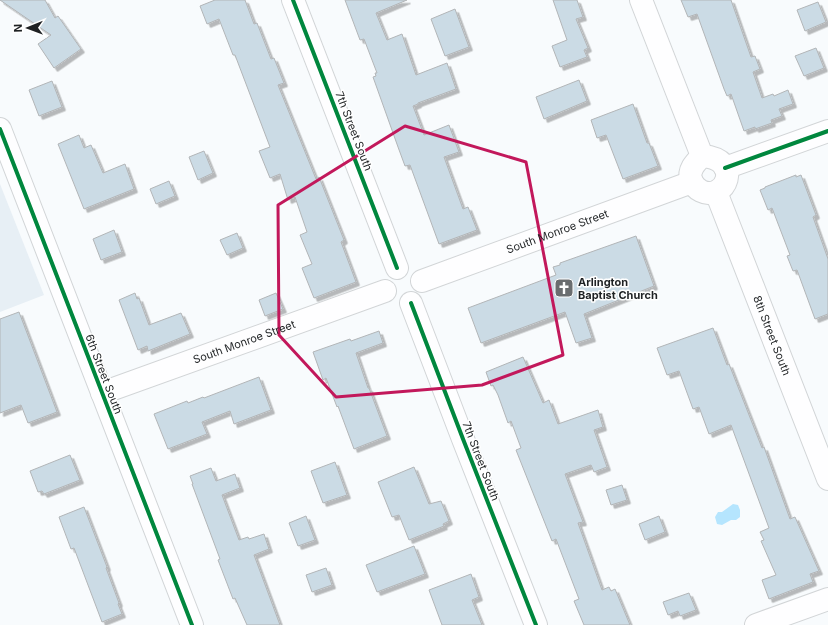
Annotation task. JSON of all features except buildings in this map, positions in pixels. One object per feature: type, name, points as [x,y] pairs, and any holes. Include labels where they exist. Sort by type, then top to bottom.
[{"type":"street","name":"7th Street South","points":[[293,0],[397,268]]},
{"type":"street","points":[[640,0],[702,156]]},
{"type":"street","name":"6th Street South","points":[[0,129],[192,625]]},
{"type":"street","points":[[725,168],[828,130]]},
{"type":"street","points":[[702,156],[714,157],[719,160],[727,173],[724,185],[716,192],[704,193],[692,182],[691,170],[702,156]]},
{"type":"street","name":"South Monroe Street","points":[[422,281],[692,182]]},
{"type":"street","name":"8th Street South","points":[[716,192],[828,479]]},
{"type":"street","points":[[403,267],[415,270],[422,281],[419,296],[411,303],[399,303],[393,301],[385,291],[385,286],[389,275],[397,268],[403,267]]},
{"type":"street","name":"South Monroe Street","points":[[102,393],[385,291]]},
{"type":"street","name":"7th Street South","points":[[411,303],[536,625]]},
{"type":"street","points":[[756,625],[828,599]]},
{"type":"highlighted area","points":[[405,126],[526,162],[563,355],[482,385],[336,397],[279,335],[278,205]]},
{"type":"shaded area","points":[[0,184],[44,295],[0,312]]},
{"type":"water","points":[[733,504],[738,505],[740,517],[722,525],[717,524],[715,517],[718,512],[722,512]]},
{"type":"cycle path","points":[[293,0],[397,268]]},
{"type":"cycle path","points":[[0,129],[192,625]]},
{"type":"cycle path","points":[[725,168],[828,131]]},
{"type":"cycle path","points":[[411,303],[536,625]]},
{"type":"place","name":"Arlington Baptist Church","points":[[564,288]]}]
